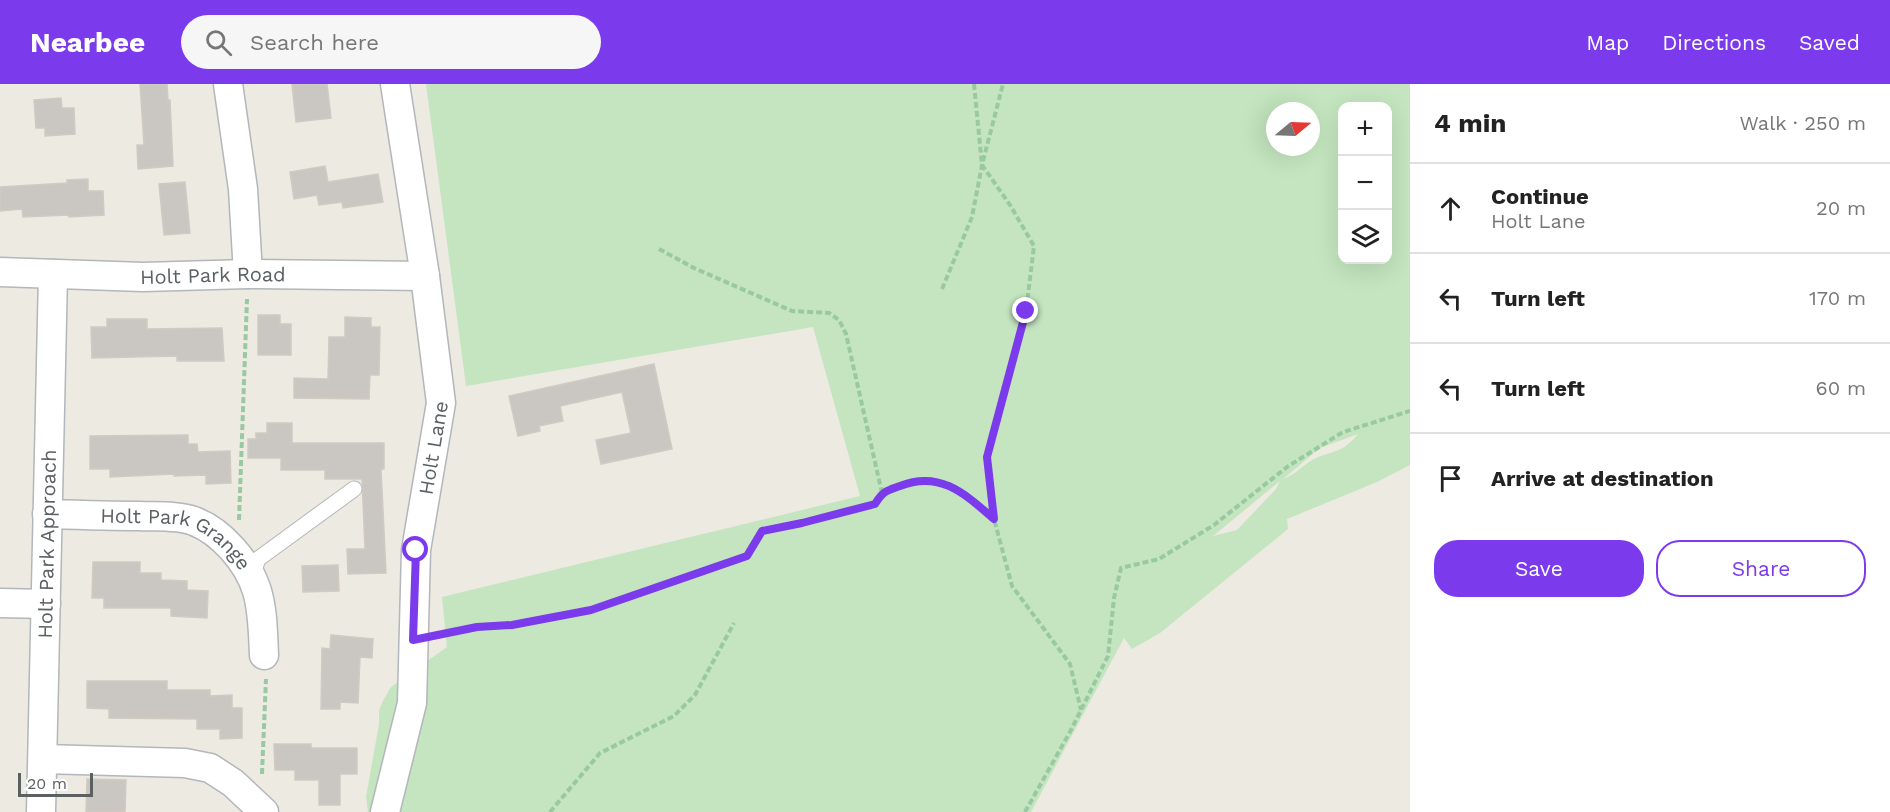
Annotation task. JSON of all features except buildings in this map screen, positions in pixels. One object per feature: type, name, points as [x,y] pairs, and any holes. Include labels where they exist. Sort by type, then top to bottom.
[{"type":"street","points":[[228,84],[243,189],[248,274]]},
{"type":"street","name":"Holt Lane","points":[[385,812],[412,702],[416,550],[441,403],[425,276],[395,84]]},
{"type":"street","name":"Holt Park Road","points":[[0,272],[142,277],[248,274],[425,276]]},
{"type":"street","name":"Holt Park Approach","points":[[41,812],[53,274]]},
{"type":"street","name":"Holt Park Grange","points":[[47,514],[166,517],[192,521],[212,531],[230,546],[246,568],[256,590],[261,612],[264,655]]},
{"type":"street","points":[[0,603],[46,604]]},
{"type":"street","points":[[43,759],[185,763],[210,768],[233,783],[262,811]]},
{"type":"lane","points":[[251,579],[258,559],[354,489]]},
{"type":"path","points":[[974,84],[982,165],[1010,205],[1034,246],[1026,311],[987,457],[994,519],[1012,586],[1070,664],[1081,710]]},
{"type":"path","points":[[942,289],[972,217],[982,165],[1003,84]]},
{"type":"path","points":[[659,249],[694,268],[792,311],[829,313],[839,320],[846,334],[882,493]]},
{"type":"path","points":[[239,527],[248,274]]},
{"type":"path","points":[[1025,812],[1108,657],[1114,598],[1121,568],[1159,559],[1214,525],[1287,467],[1343,432],[1410,411]]},
{"type":"path","points":[[413,640],[477,627],[512,625],[591,610],[747,556],[762,531],[875,504],[882,493],[924,479],[945,482],[975,502],[994,519]]},
{"type":"path","points":[[550,812],[600,753],[674,716],[695,694],[734,623]]},
{"type":"path","points":[[262,811],[266,675],[264,655]]},
{"type":"green space","points":[[426,84],[1410,84],[1410,465],[1377,482],[1287,519],[1288,529],[1160,633],[1132,649],[1124,638],[1031,812],[368,812],[366,797],[379,724],[379,710],[391,687],[447,647],[442,597],[860,496],[813,327],[466,386]],"holes":[[[1358,434],[1347,445],[1312,460],[1283,479],[1320,448]],[[1280,481],[1276,489],[1237,530],[1213,536]]]},
{"type":"route","points":[[416,550],[413,640],[477,627],[512,625],[591,610],[747,556],[762,531],[875,504],[882,493],[924,479],[945,482],[975,502],[994,519],[987,457],[1026,311]]}]
